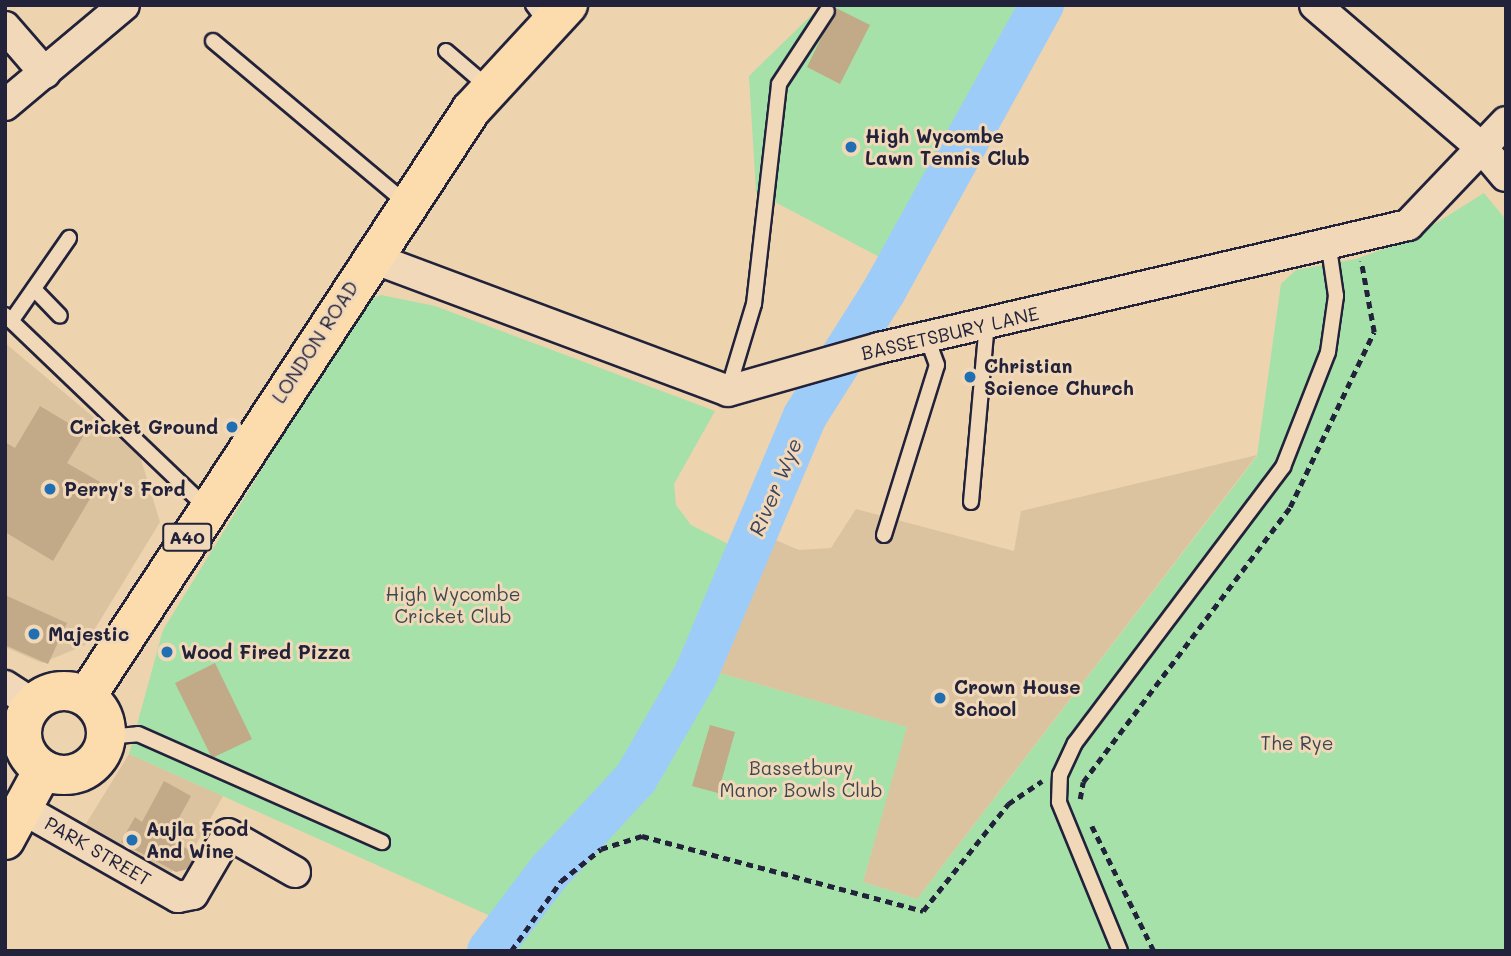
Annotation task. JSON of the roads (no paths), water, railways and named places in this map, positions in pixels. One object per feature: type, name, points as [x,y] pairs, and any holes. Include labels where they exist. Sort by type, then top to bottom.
[{"type":"main road","name":"LONDON ROAD","points":[[86,698],[206,507],[370,257],[490,89],[550,12]]},
{"type":"main road","points":[[59,691],[86,698],[102,715],[106,737],[84,771],[43,770],[32,761],[21,735],[19,695],[59,691]]},
{"type":"main road","points":[[13,821],[43,770]]},
{"type":"street","points":[[5,105],[124,5]]},
{"type":"street","points":[[1315,5],[1483,149],[1506,176]]},
{"type":"street","points":[[5,27],[45,73]]},
{"type":"street","name":"BASSETSBURY LANE","points":[[728,391],[927,337],[1329,248],[1408,225],[1506,122]]},
{"type":"street","points":[[370,257],[728,391]]},
{"type":"street","name":"PARK STREET","points":[[13,821],[178,897],[193,894],[228,834],[295,872]]},
{"type":"lane","points":[[728,391],[754,304],[779,84],[827,10]]},
{"type":"lane","points":[[212,41],[407,204]]},
{"type":"lane","points":[[446,51],[490,89]]},
{"type":"lane","points":[[69,237],[34,289],[8,318],[206,507]]},
{"type":"lane","points":[[1120,951],[1059,802],[1060,775],[1075,743],[1283,467],[1328,352],[1336,296],[1329,248]]},
{"type":"lane","points":[[34,289],[60,316]]},
{"type":"lane","points":[[971,502],[988,324]]},
{"type":"lane","points":[[884,535],[937,365],[927,337]]},
{"type":"lane","points":[[106,737],[138,734],[382,842]]},
{"type":"waterway","name":"River Wye","points":[[489,951],[549,872],[636,778],[696,674],[805,416],[884,291],[1042,5]]},
{"type":"place","name":"High Wycombe Lawn Tennis Club","points":[[851,147]]},
{"type":"place","name":"Christian Science Church","points":[[970,377]]},
{"type":"place","name":"Cricket Ground","points":[[232,427]]},
{"type":"place","name":"Perry's Ford","points":[[50,489]]},
{"type":"place","name":"Majestic","points":[[34,634]]},
{"type":"place","name":"Wood Fired Pizza","points":[[167,652]]},
{"type":"place","name":"Crown House School","points":[[940,698]]},
{"type":"place","name":"Aujla Food And Wine","points":[[132,840]]},
{"type":"park label","name":"High Wycombe Cricket Club","points":[[453,605]]},
{"type":"park label","name":"The Rye","points":[[1297,743]]},
{"type":"park label","name":"Bassetbury Manor Bowls Club","points":[[801,779]]}]
